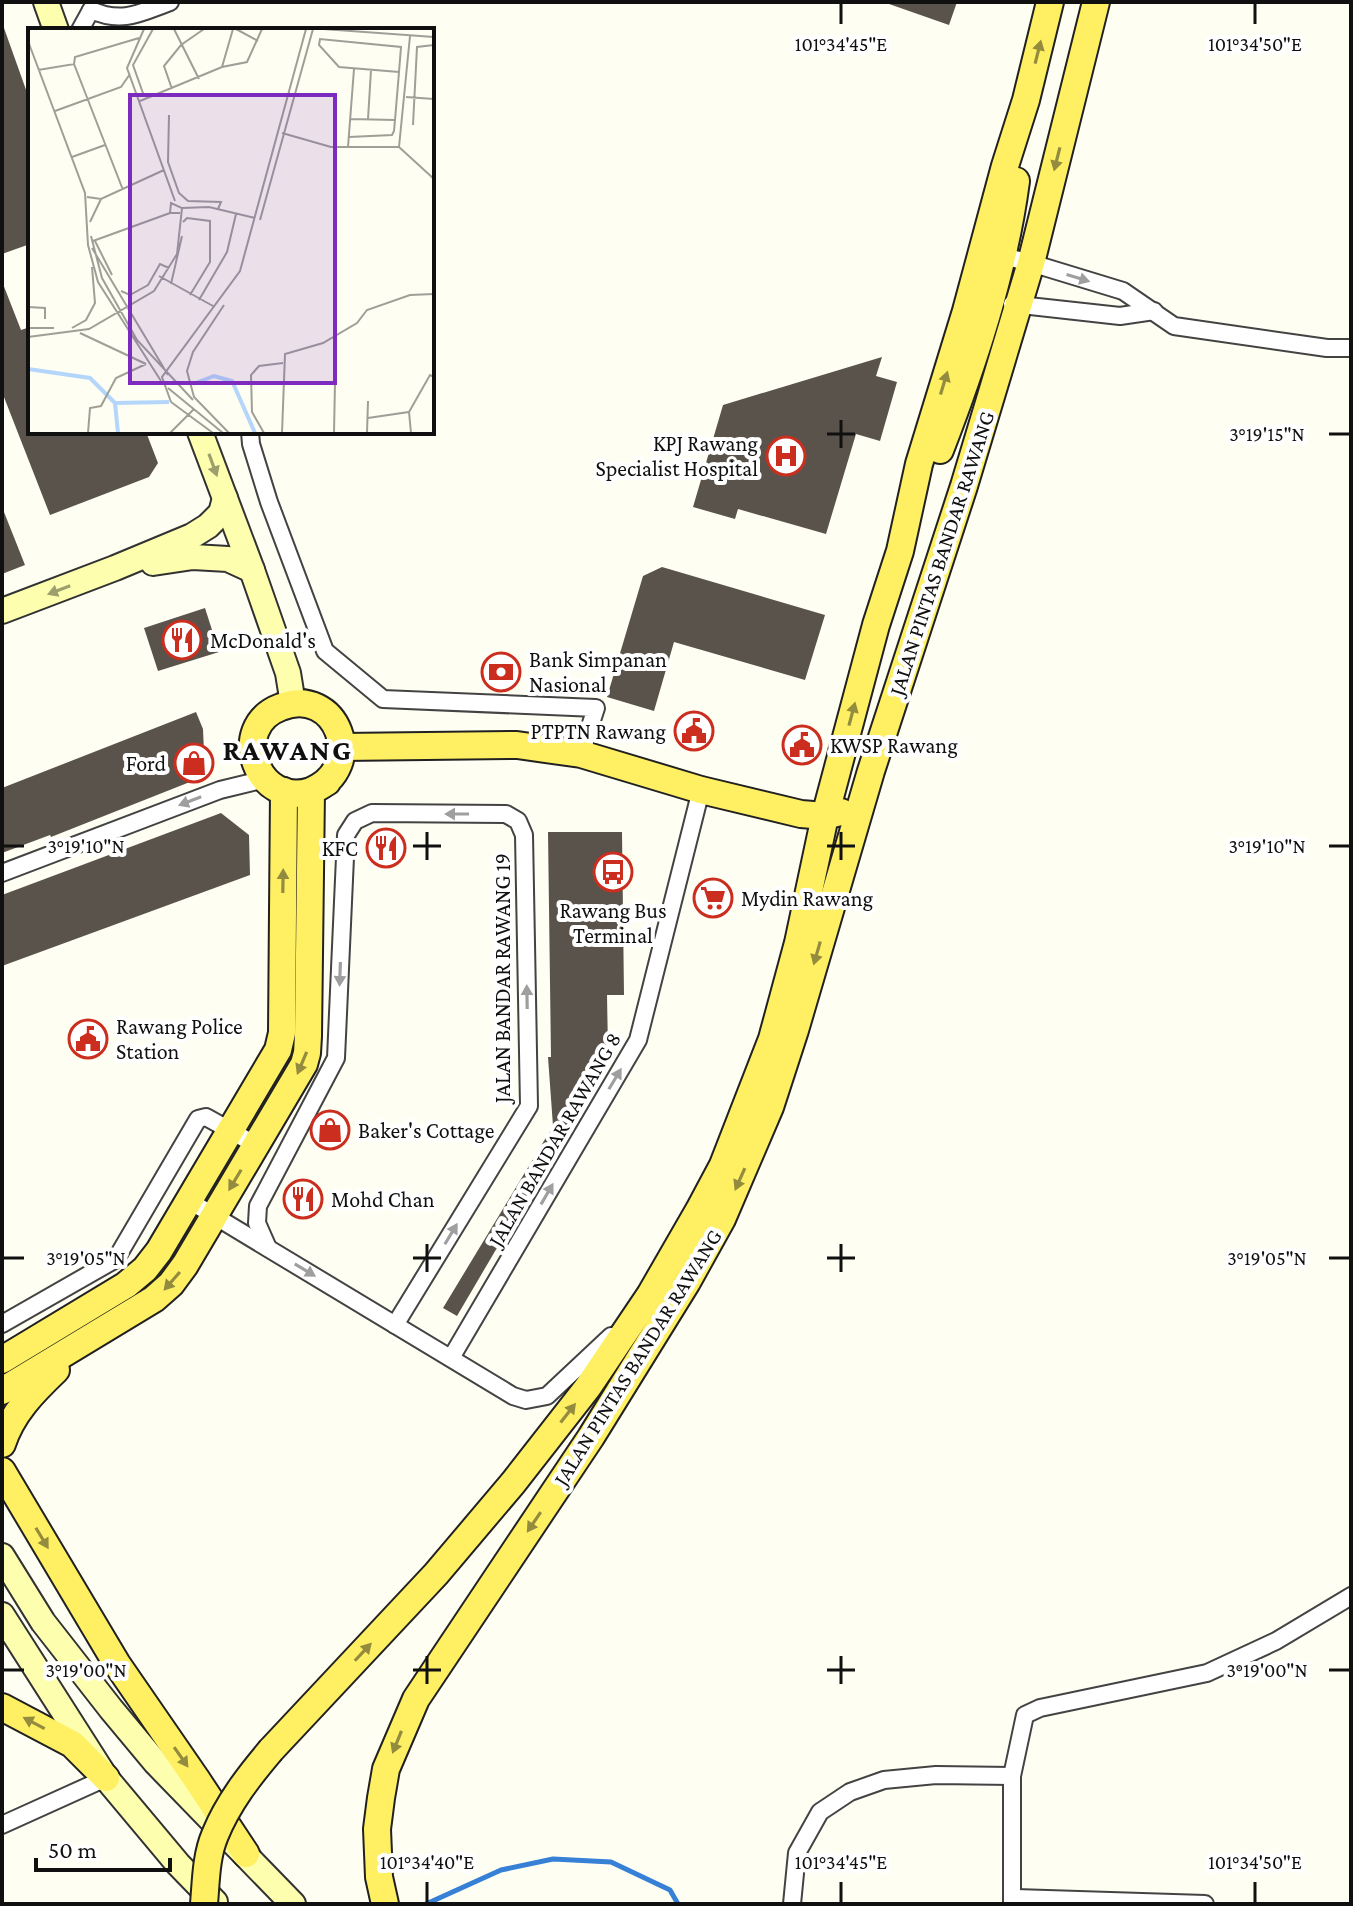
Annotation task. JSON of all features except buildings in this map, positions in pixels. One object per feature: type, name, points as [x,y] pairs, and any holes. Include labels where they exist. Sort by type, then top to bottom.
[{"type":"main road","name":"JALAN PINTAS BANDAR RAWANG","points":[[204,1904],[206,1868],[214,1836],[237,1791],[271,1750],[436,1574],[588,1387],[650,1295],[723,1165],[772,1039],[798,943],[825,816],[876,625],[900,551],[919,464],[1026,100],[1050,2]]},
{"type":"main road","name":"JALAN PINTAS BANDAR RAWANG","points":[[385,1904],[379,1877],[377,1829],[386,1769],[416,1699],[591,1437],[687,1282],[722,1219],[770,1107],[871,771],[964,486],[1031,263],[1096,2]]},
{"type":"main road","points":[[900,551],[957,406],[1003,256],[1026,100]]},
{"type":"main road","points":[[293,704],[316,707],[327,715],[336,725],[342,747],[336,771],[319,786],[298,793],[274,785],[257,768],[253,756],[254,735],[259,724],[279,707],[293,704]]},
{"type":"main road","points":[[342,747],[517,745],[581,754],[701,790],[801,814],[825,816],[843,812],[871,771]]},
{"type":"main road","points":[[9,1354],[126,1285],[145,1269],[159,1251],[278,1050],[282,1033],[274,785]]},
{"type":"main road","points":[[2,1391],[154,1299],[171,1284],[304,1064],[307,1053],[319,786]]},
{"type":"main road","points":[[749,802],[790,820],[801,834],[805,846],[801,876],[769,1010],[761,1068]]},
{"type":"main road","points":[[2,1444],[19,1409],[87,1340]]},
{"type":"main road","points":[[2,1471],[117,1664],[246,1854]]},
{"type":"main road","points":[[2,1707],[72,1744],[106,1778]]},
{"type":"street","points":[[46,2],[55,28]]},
{"type":"street","points":[[81,28],[89,6],[104,16],[128,18],[170,2]]},
{"type":"street","points":[[1003,256],[1123,291],[1174,326],[1327,348],[1351,348]]},
{"type":"street","points":[[990,299],[1018,306],[1120,316],[1154,311]]},
{"type":"street","points":[[201,434],[288,673],[293,704]]},
{"type":"street","points":[[250,434],[269,502],[325,651],[383,699],[596,708],[581,754]]},
{"type":"street","points":[[2,611],[192,536],[221,513],[225,498]]},
{"type":"street","points":[[115,568],[193,557],[228,559],[252,570]]},
{"type":"street","points":[[2,873],[220,790],[274,785]]},
{"type":"street","name":"JALAN BANDAR RAWANG 8","points":[[451,1358],[638,1040],[701,790]]},
{"type":"street","name":"JALAN BANDAR RAWANG 19","points":[[268,1248],[257,1223],[258,1206],[336,1058],[346,835],[355,821],[372,813],[506,814],[518,821],[524,835],[529,1106],[395,1325]]},
{"type":"street","points":[[2,1324],[116,1259],[198,1119],[206,1117],[256,1145]]},
{"type":"street","points":[[188,1200],[513,1396],[526,1400],[547,1396],[650,1295]]},
{"type":"street","points":[[2,1556],[43,1622],[156,1763],[293,1904]]},
{"type":"street","points":[[1205,1904],[1012,1901],[1012,1776],[1025,1715],[1040,1708],[1207,1673],[1276,1641],[1351,1596]]},
{"type":"street","points":[[2,1615],[106,1778],[216,1904]]},
{"type":"street","points":[[792,1904],[797,1853],[820,1812],[850,1792],[884,1780],[936,1775],[1012,1776]]},
{"type":"street","points":[[2,1825],[106,1778]]},
{"type":"waterway","points":[[426,1904],[501,1870],[553,1859],[611,1862],[670,1890],[678,1904]]},
{"type":"place","name":"KPJ Rawang Specialist Hospital","points":[[786,456]]},
{"type":"place","name":"McDonald's","points":[[182,640]]},
{"type":"place","name":"Bank Simpanan Nasional","points":[[501,672]]},
{"type":"place","name":"PTPTN Rawang","points":[[694,731]]},
{"type":"place","name":"KWSP Rawang","points":[[802,745]]},
{"type":"place","name":"Ford","points":[[194,763]]},
{"type":"place","name":"KFC","points":[[386,848]]},
{"type":"place","name":"Rawang Bus Terminal","points":[[613,872]]},
{"type":"place","name":"Mydin Rawang","points":[[713,898]]},
{"type":"place","name":"Rawang Police Station","points":[[88,1039]]},
{"type":"place","name":"Baker's Cottage","points":[[330,1130]]},
{"type":"place","name":"Mohd Chan","points":[[303,1199]]},
{"type":"district","name":"RAWANG","points":[[288,750]]}]
